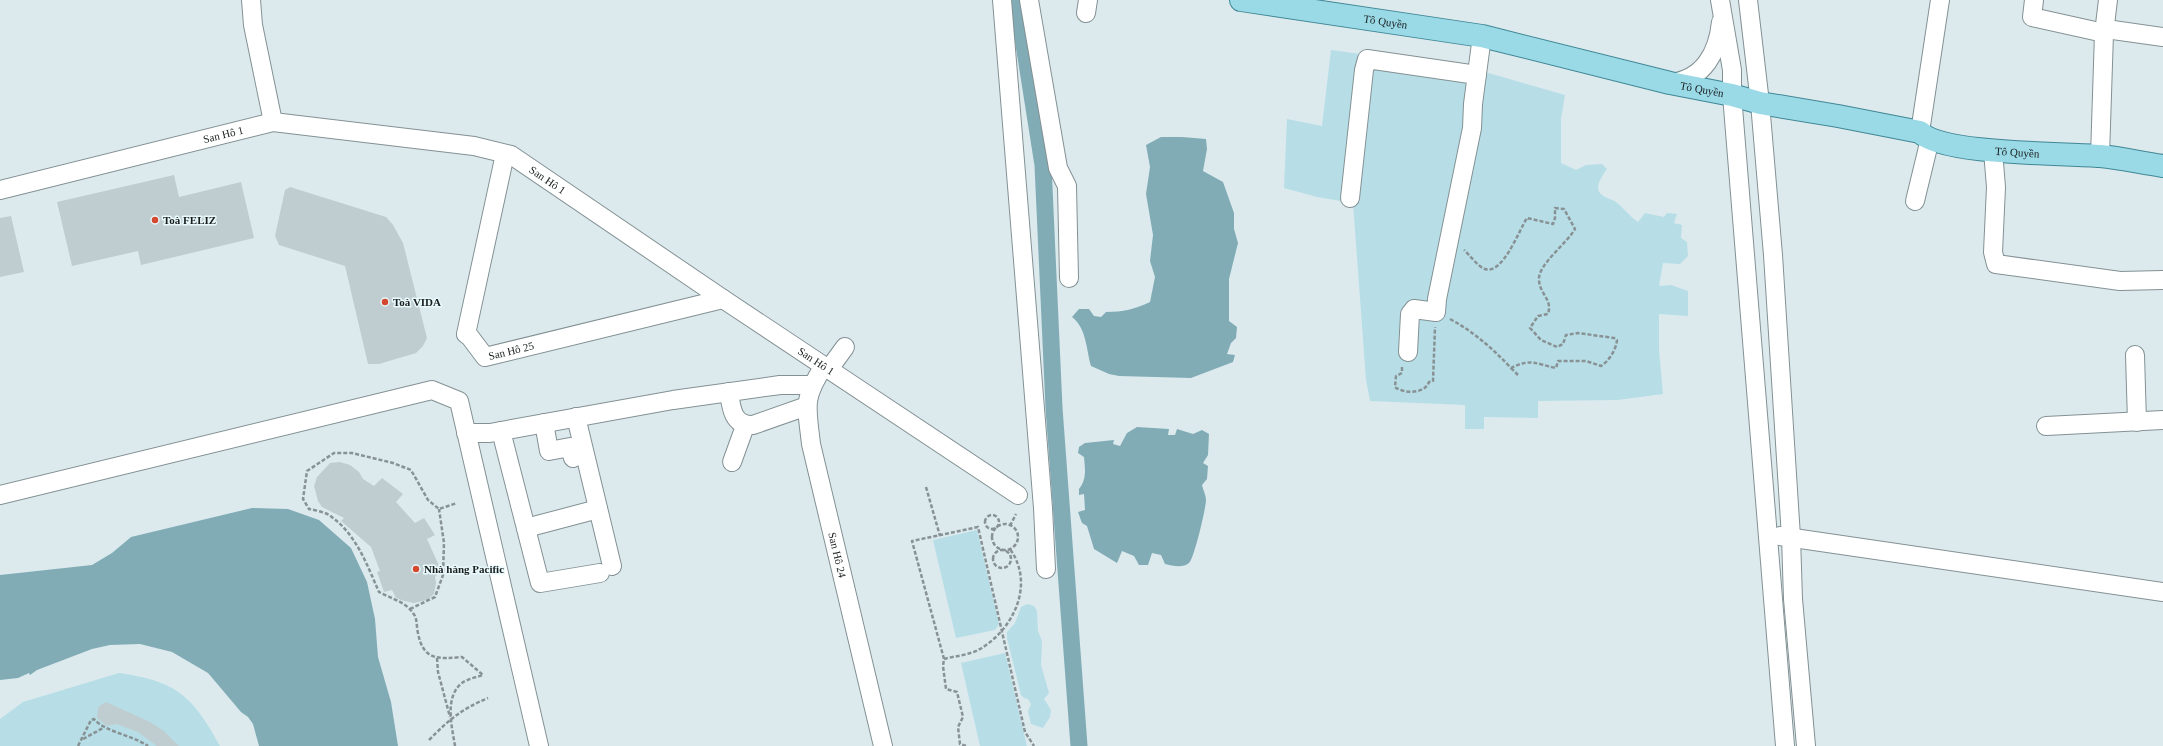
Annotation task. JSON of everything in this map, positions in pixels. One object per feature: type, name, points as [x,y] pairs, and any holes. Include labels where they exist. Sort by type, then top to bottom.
[{"type":"main road","name":"Tô Quyền","points":[[1241,0],[1336,7],[1482,36],[1670,83],[1732,94],[1760,103],[1838,116],[1993,152],[2100,156],[2163,166]]},
{"type":"street","points":[[251,0],[253,25],[273,122]]},
{"type":"street","points":[[1002,0],[1043,508],[1046,569]]},
{"type":"street","points":[[1029,0],[1058,168],[1067,186],[1069,278]]},
{"type":"street","points":[[1748,0],[1760,103],[1773,263],[1791,537],[1793,599],[1806,746]]},
{"type":"street","points":[[1915,201],[1925,136],[1940,0]]},
{"type":"street","points":[[2100,156],[2105,31],[2108,0]]},
{"type":"street","points":[[1670,83],[1695,76],[1710,59],[1718,38],[1721,6]]},
{"type":"street","points":[[1721,6],[1732,70],[1732,94],[1738,150],[1767,535],[1785,746]]},
{"type":"street","points":[[2032,15],[2105,31],[2163,37]]},
{"type":"street","points":[[1408,352],[1410,314],[1414,308],[1436,312],[1437,299],[1472,128],[1482,36]]},
{"type":"street","points":[[1350,198],[1364,70],[1367,59],[1477,75]]},
{"type":"street","name":"San Hô 1","points":[[0,190],[273,122],[474,146],[511,155],[723,299],[1018,495]]},
{"type":"street","points":[[1993,152],[1996,187],[1992,252],[1996,264],[2120,281],[2163,280]]},
{"type":"street","name":"San Hô 25","points":[[505,154],[466,334],[485,357],[723,299]]},
{"type":"street","name":"San Hô 24","points":[[845,347],[811,385],[807,406],[811,444],[883,746]]},
{"type":"street","points":[[2135,355],[2137,422]]},
{"type":"street","points":[[466,433],[501,431],[729,392],[780,385],[811,385]]},
{"type":"street","points":[[0,495],[432,390],[459,401],[539,746]]},
{"type":"street","points":[[729,392],[732,410],[737,420],[745,426],[753,425],[807,406]]},
{"type":"street","points":[[501,431],[540,583],[606,569],[598,509],[576,417]]},
{"type":"street","points":[[2046,426],[2163,420]]},
{"type":"street","points":[[544,423],[548,451],[570,447],[573,458]]},
{"type":"street","points":[[732,462],[745,426]]},
{"type":"street","points":[[526,528],[598,509]]},
{"type":"street","points":[[1767,535],[1791,537],[2163,592]]},
{"type":"path","points":[[1450,238],[1479,265],[1485,269],[1492,269],[1498,266],[1508,250],[1513,247],[1527,218],[1552,224],[1555,218],[1555,208],[1564,209],[1575,229],[1571,237],[1543,267],[1538,278],[1541,290],[1548,298],[1551,306],[1548,314],[1538,316],[1530,328],[1541,340],[1557,347],[1563,344],[1566,335],[1578,333],[1614,338],[1617,340],[1617,346],[1607,362],[1601,366],[1586,361],[1563,360],[1558,361],[1556,368],[1530,362],[1524,362],[1511,368]]},
{"type":"path","points":[[1408,352],[1408,359],[1401,361],[1402,373],[1396,376],[1395,387],[1406,392],[1421,391],[1429,382],[1433,381],[1436,312],[1471,331],[1492,347],[1518,375]]},
{"type":"path","points":[[410,609],[435,597],[443,575],[444,543],[439,509],[428,500],[411,470],[392,463],[352,453],[334,453],[307,471],[303,499],[309,509],[328,514],[343,527],[365,558],[379,592],[410,609],[417,623],[417,632],[424,650],[431,657],[462,657],[483,675],[462,682],[453,694],[450,718]]},
{"type":"path","points":[[926,487],[940,536]]},
{"type":"path","points":[[439,509],[458,503]]},
{"type":"path","points":[[1010,526],[1016,514]]},
{"type":"path","points":[[1010,526],[1002,525],[996,528],[989,528],[985,524],[985,519],[988,516],[993,515],[999,518],[1000,522],[996,528],[993,533],[994,541],[998,548],[1003,550],[1008,552],[1011,560],[1006,566],[1000,567],[995,564],[993,559],[997,552],[1003,550],[1010,549],[1014,547],[1018,540],[1017,531],[1010,526]]},
{"type":"path","points":[[966,746],[960,744],[958,727],[962,717],[957,692],[946,689],[943,666],[944,659],[912,541],[978,527],[1025,732],[1034,746]]},
{"type":"path","points":[[944,659],[979,650],[1002,631],[1014,615],[1022,577],[1019,566],[1010,549]]},
{"type":"path","points":[[437,658],[438,672],[450,718],[455,746]]},
{"type":"path","points":[[429,740],[450,718],[467,707],[488,698]]},
{"type":"path","points":[[78,746],[91,720],[94,719],[103,727],[119,732],[148,746]]},
{"type":"path","points":[[82,739],[103,727]]},
{"type":"shaded area","points":[[1331,50],[1478,70],[1565,95],[1561,119],[1561,163],[1576,170],[1586,165],[1602,164],[1607,169],[1598,186],[1599,192],[1603,196],[1616,202],[1638,222],[1645,213],[1664,217],[1667,213],[1677,214],[1674,223],[1682,225],[1681,238],[1687,242],[1688,256],[1680,264],[1663,263],[1659,286],[1671,285],[1688,291],[1688,316],[1659,314],[1659,350],[1663,394],[1618,400],[1538,401],[1538,418],[1484,417],[1484,429],[1465,429],[1465,405],[1370,401],[1366,380],[1353,203],[1317,197],[1284,188],[1287,119],[1322,126]]},
{"type":"shaded area","points":[[1161,137],[1206,139],[1207,149],[1203,171],[1223,182],[1234,213],[1234,229],[1238,243],[1229,279],[1229,321],[1237,327],[1236,338],[1231,343],[1227,354],[1235,355],[1233,362],[1191,378],[1119,376],[1109,374],[1091,366],[1081,327],[1072,317],[1079,309],[1089,309],[1094,316],[1101,317],[1106,312],[1129,310],[1150,302],[1155,277],[1150,261],[1153,235],[1146,194],[1150,167],[1146,145]]},
{"type":"shaded area","points":[[1137,427],[1169,429],[1168,435],[1175,435],[1177,429],[1193,434],[1202,430],[1209,434],[1208,455],[1203,463],[1208,466],[1207,479],[1202,485],[1206,498],[1204,513],[1197,543],[1187,565],[1175,566],[1165,564],[1161,555],[1152,553],[1148,565],[1139,565],[1134,556],[1122,551],[1117,563],[1094,549],[1087,526],[1082,523],[1078,512],[1085,510],[1084,494],[1079,495],[1079,489],[1082,485],[1085,470],[1084,457],[1078,453],[1079,447],[1085,443],[1114,440],[1113,444],[1120,446],[1127,433]]},
{"type":"shaded area","points":[[252,508],[288,509],[319,520],[351,548],[367,582],[375,619],[378,657],[391,702],[398,746],[259,746],[253,724],[208,673],[172,652],[140,644],[110,645],[92,649],[37,670],[30,675],[29,673],[18,678],[0,680],[0,575],[92,565],[112,553],[131,537]]},
{"type":"shaded area","points":[[977,530],[999,624],[995,630],[956,638],[933,540]]},
{"type":"shaded area","points":[[1027,604],[1034,606],[1037,611],[1038,631],[1042,641],[1041,665],[1049,693],[1044,699],[1051,710],[1050,717],[1043,728],[1031,724],[1028,711],[1031,704],[1028,699],[1021,695],[1007,638],[1007,632],[1015,623],[1021,607]]},
{"type":"shaded area","points":[[1005,653],[1027,746],[980,746],[961,663]]},
{"type":"shaded area","points":[[119,673],[139,676],[155,681],[169,686],[181,694],[201,715],[220,746],[0,746],[0,719],[23,702]]},
{"type":"building","name":"Toà FELIZ","points":[[174,175],[179,197],[241,182],[254,238],[141,265],[138,251],[72,266],[57,202]]},
{"type":"building","name":"Toà VIDA","points":[[290,187],[386,217],[393,225],[403,243],[427,338],[423,346],[416,353],[379,364],[368,364],[345,266],[279,245],[275,236],[285,190]]},
{"type":"building","points":[[11,216],[24,272],[0,277],[0,218]]},
{"type":"building","points":[[340,462],[350,465],[359,472],[363,479],[374,486],[382,478],[403,494],[396,502],[415,523],[424,518],[435,535],[427,539],[441,570],[435,577],[436,583],[434,594],[427,600],[414,603],[396,598],[392,590],[384,592],[377,572],[380,571],[371,547],[341,521],[344,518],[322,507],[318,501],[314,486],[317,477],[330,463]]},
{"type":"building","points":[[106,702],[150,722],[164,731],[179,746],[157,746],[138,732],[116,724],[107,726],[97,718],[98,707]]},
{"type":"waterway","points":[[1017,0],[1043,165],[1054,408],[1079,746]]},
{"type":"place","name":"Toà FELIZ","points":[[155,220]]},
{"type":"place","name":"Toà VIDA","points":[[385,302]]},
{"type":"place","name":"Nhà hàng Pacific","points":[[416,569]]}]
